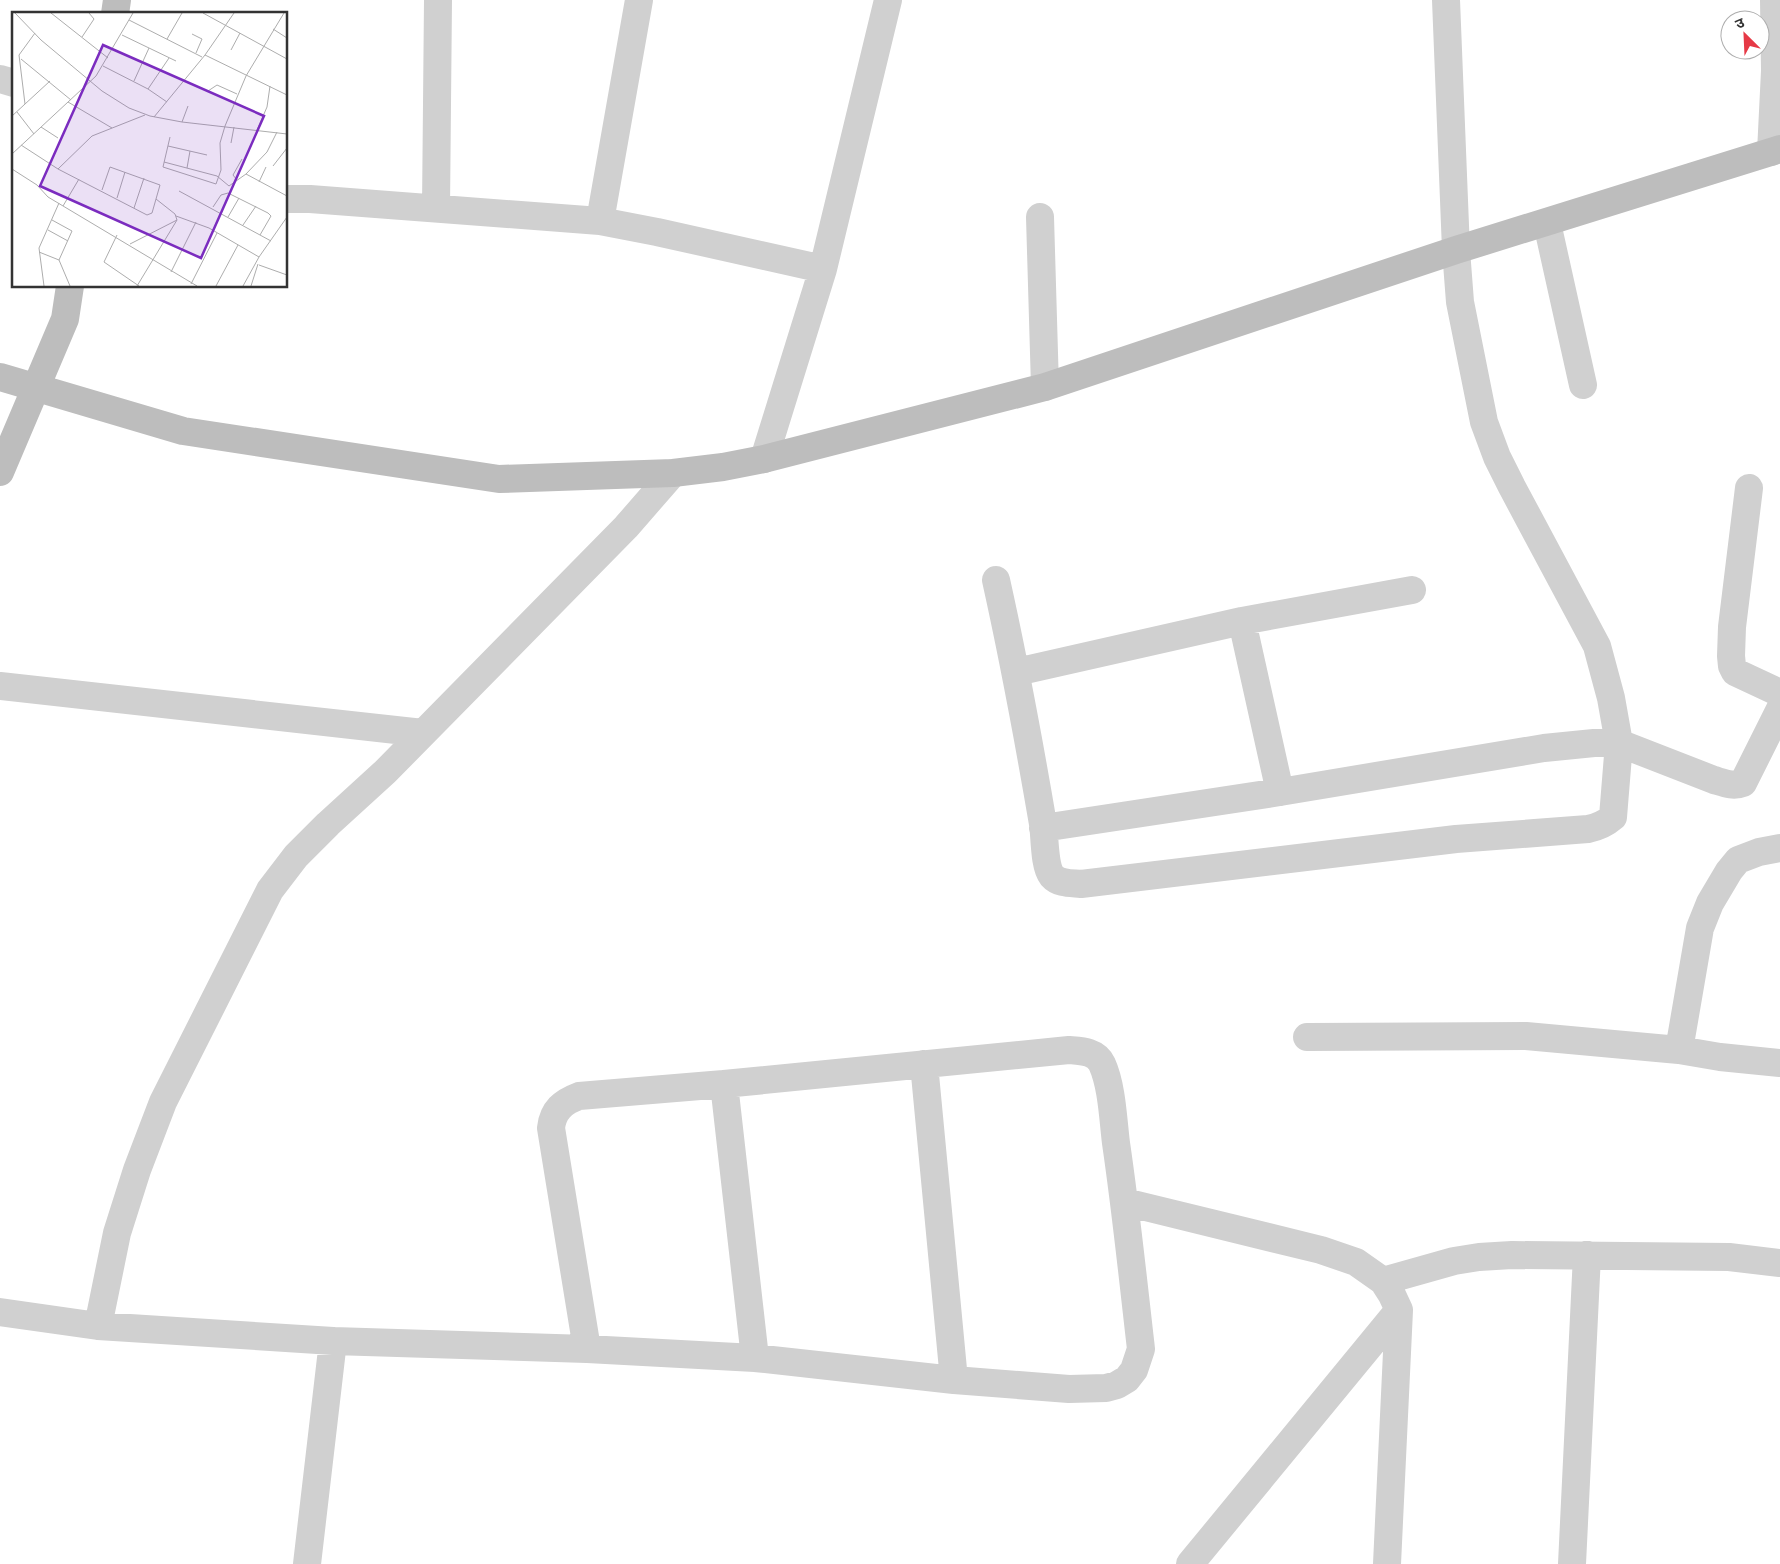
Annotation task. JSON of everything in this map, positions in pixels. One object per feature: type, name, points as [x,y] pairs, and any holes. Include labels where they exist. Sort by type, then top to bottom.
[{"type":"street","points":[[436,208],[438,0]]},
{"type":"street","points":[[600,222],[638,0]]},
{"type":"street","points":[[764,458],[823,269],[888,0]]},
{"type":"street","points":[[996,580],[1016,672],[1048,864],[1053,876],[1059,882],[1081,884],[1456,839],[1588,829],[1607,822],[1612,817],[1619,743],[1611,698],[1597,646],[1512,488],[1497,457],[1484,422],[1460,302],[1456,250],[1446,0]]},
{"type":"street","points":[[0,377],[183,431],[500,479],[673,473],[723,468],[1045,387],[1456,250],[1775,150],[1774,0]]},
{"type":"street","points":[[288,199],[436,208],[600,222],[657,232],[823,269]]},
{"type":"street","points":[[1040,217],[1045,387]]},
{"type":"street","points":[[1547,222],[1582,384]]},
{"type":"street","points":[[0,472],[65,318],[70,288]]},
{"type":"street","points":[[98,1326],[116,1233],[137,1170],[163,1102],[270,890],[296,856],[385,772],[626,528],[673,473]]},
{"type":"street","points":[[1749,488],[1732,627],[1732,666],[1735,672],[1780,693]]},
{"type":"street","points":[[1016,672],[1242,621],[1412,590]]},
{"type":"street","points":[[1242,621],[1280,792]]},
{"type":"street","points":[[0,686],[423,733]]},
{"type":"street","points":[[1043,828],[1280,792],[1544,748],[1594,743],[1619,743],[1714,780],[1738,785],[1743,783],[1780,709]]},
{"type":"street","points":[[1680,1050],[1700,928],[1710,903],[1729,871],[1738,860],[1759,852],[1780,848]]},
{"type":"street","points":[[1307,1037],[1526,1036],[1680,1050],[1720,1057],[1780,1063]]},
{"type":"street","points":[[0,1312],[98,1326],[333,1341],[587,1348],[755,1358],[954,1380],[1069,1389],[1106,1388],[1117,1385],[1127,1379],[1134,1370],[1141,1349],[1125,1202],[1108,1084],[1102,1064],[1096,1055],[1069,1050],[724,1084],[579,1096],[568,1100],[559,1106],[552,1117],[551,1128],[587,1348]]},
{"type":"street","points":[[924,1064],[954,1380]]},
{"type":"street","points":[[724,1084],[755,1358]]},
{"type":"street","points":[[1125,1202],[1321,1250],[1356,1262],[1383,1281],[1399,1310],[1387,1564]]},
{"type":"street","points":[[1383,1281],[1454,1261],[1478,1257],[1512,1255],[1729,1257],[1780,1263]]},
{"type":"street","points":[[1572,1564],[1587,1255]]},
{"type":"street","points":[[1190,1564],[1399,1310]]},
{"type":"street","points":[[307,1564],[333,1341]]}]
